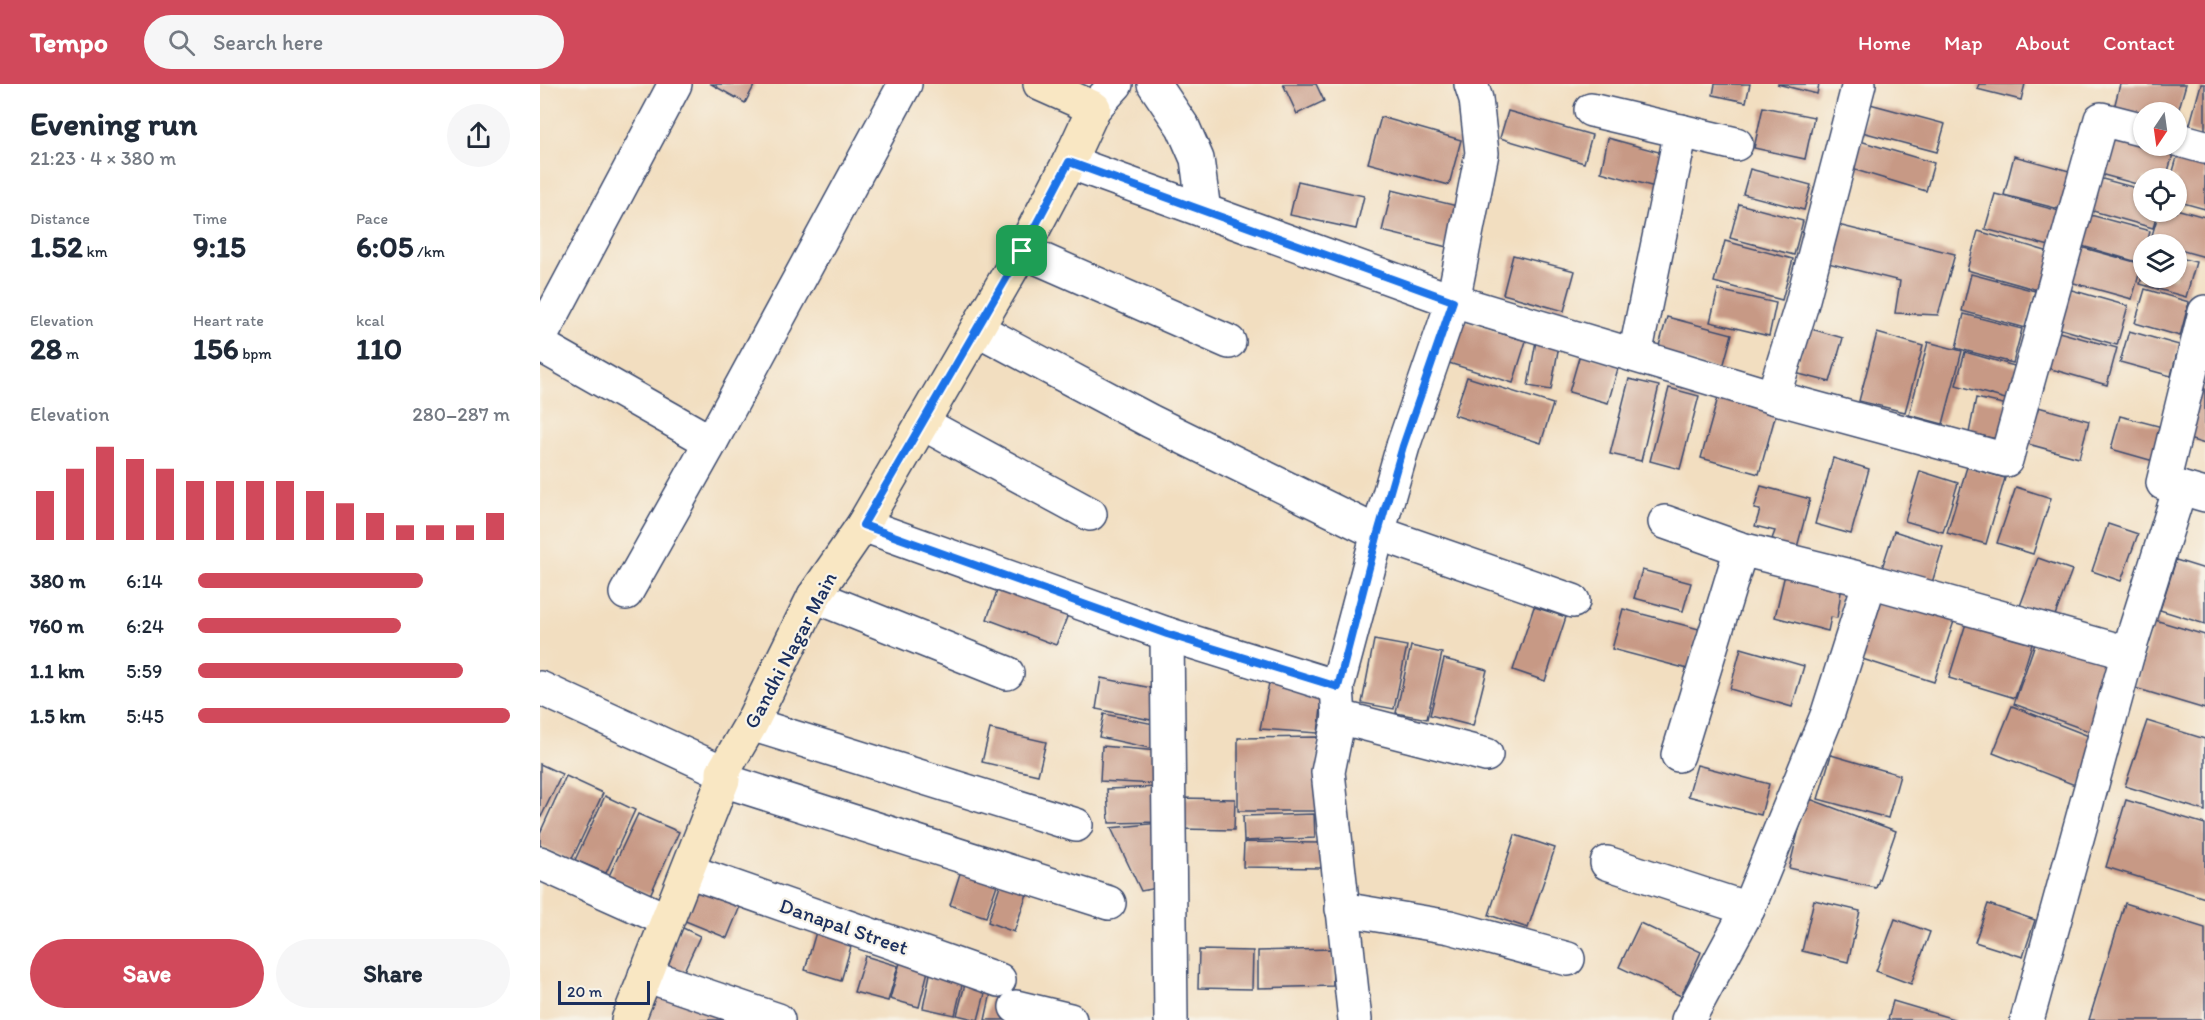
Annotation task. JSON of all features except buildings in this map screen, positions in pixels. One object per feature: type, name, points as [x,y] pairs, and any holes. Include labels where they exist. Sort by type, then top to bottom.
[{"type":"street","points":[[540,339],[675,84]]},
{"type":"street","points":[[626,593],[711,442],[905,84]]},
{"type":"street","points":[[1040,84],[1094,108],[1116,84]]},
{"type":"street","points":[[1154,84],[1183,127],[1197,159],[1204,211]]},
{"type":"street","points":[[1355,1020],[1328,772],[1338,702],[1378,533],[1403,446],[1453,301],[1482,153],[1476,99],[1472,84]]},
{"type":"street","points":[[1773,397],[1801,307],[1859,84]]},
{"type":"street","name":"Gandhi Nagar Main","points":[[628,1020],[688,871],[723,776],[814,596],[863,525],[1022,251],[1069,162],[1094,108]]},
{"type":"street","points":[[1591,110],[1736,144]]},
{"type":"street","points":[[1069,162],[1453,301],[1773,397],[2006,460],[2101,119],[2133,127]]},
{"type":"street","points":[[1635,355],[1681,131]]},
{"type":"street","points":[[2187,142],[2205,147]]},
{"type":"street","points":[[1022,251],[1229,342]]},
{"type":"street","points":[[2027,1020],[2128,653],[2193,491],[2163,483],[2205,312]]},
{"type":"street","points":[[977,329],[1150,421],[1378,533],[1573,601]]},
{"type":"street","points":[[540,345],[711,442]]},
{"type":"street","points":[[922,423],[1090,514]]},
{"type":"street","points":[[1665,522],[1741,549],[1870,581],[2128,653]]},
{"type":"street","points":[[863,525],[1167,634],[1338,702],[1486,755]]},
{"type":"street","points":[[1678,755],[1741,549]]},
{"type":"street","points":[[1688,1020],[1748,909],[1828,713],[1870,581]]},
{"type":"street","points":[[814,596],[1007,673]]},
{"type":"street","points":[[1167,634],[1171,1020]]},
{"type":"street","points":[[540,688],[723,776],[1109,903]]},
{"type":"street","points":[[751,724],[1076,825]]},
{"type":"street","points":[[540,863],[667,920]]},
{"type":"street","points":[[1607,863],[1748,909]]},
{"type":"street","name":"Danapal Street","points":[[688,871],[1007,993],[1070,1020]]},
{"type":"street","points":[[1342,909],[1450,927],[1568,959]]},
{"type":"street","points":[[645,975],[778,1020]]},
{"type":"route","points":[[1069,162],[1453,301],[1403,446],[1338,687],[1167,634],[863,525],[1022,251],[1069,162]]}]
